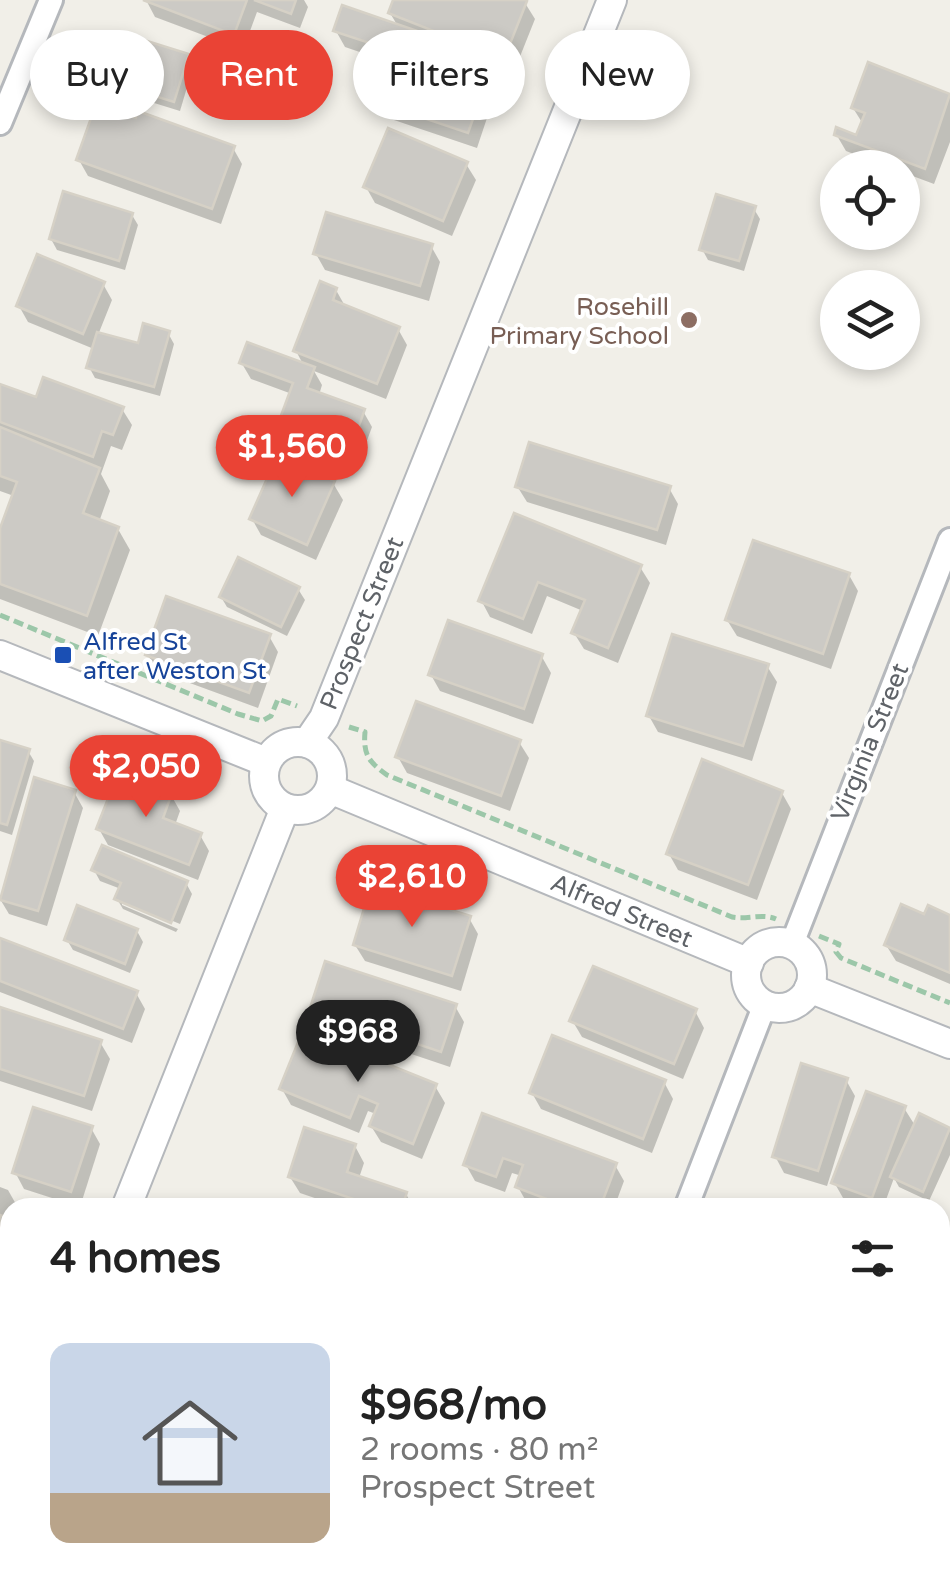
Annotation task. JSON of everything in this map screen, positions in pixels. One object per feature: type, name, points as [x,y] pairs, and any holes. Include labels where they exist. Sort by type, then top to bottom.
[{"type":"street","points":[[0,123],[50,0]]},
{"type":"street","name":"Prospect Street","points":[[307,743],[324,718],[612,0]]},
{"type":"street","name":"Virginia Street","points":[[792,944],[950,540]]},
{"type":"street","points":[[0,656],[266,762]]},
{"type":"street","points":[[307,743],[328,759],[330,789],[313,808],[284,808],[272,799],[264,783],[266,762],[282,745],[307,743]]},
{"type":"street","name":"Alfred Street","points":[[330,789],[749,963]]},
{"type":"street","points":[[130,1198],[284,808]]},
{"type":"street","points":[[771,943],[792,944],[812,967],[810,988],[790,1006],[765,1004],[748,985],[749,963],[771,943]]},
{"type":"street","points":[[810,988],[950,1044]]},
{"type":"street","points":[[690,1198],[765,1004]]},
{"type":"path","points":[[0,615],[262,722],[271,716],[278,699],[292,704]]},
{"type":"path","points":[[354,728],[365,732],[364,750],[371,764],[388,775],[732,916],[749,920],[766,914]]},
{"type":"path","points":[[820,937],[840,944],[836,952],[841,958],[950,1003]]},
{"type":"building","points":[[143,0],[247,0],[236,30],[221,30]]},
{"type":"building","points":[[254,0],[296,0],[291,14]]},
{"type":"building","points":[[393,0],[527,1],[516,30],[431,30],[388,13]]},
{"type":"building","points":[[342,5],[414,30],[353,30],[353,38],[333,31]]},
{"type":"building","points":[[164,46],[184,52],[184,70],[174,102],[164,99]]},
{"type":"building","points":[[868,62],[950,94],[925,169],[920,167],[920,150],[874,150],[834,135],[836,127],[856,135],[865,113],[851,108]]},
{"type":"building","points":[[90,120],[163,120],[235,146],[212,209],[76,160]]},
{"type":"building","points":[[429,120],[473,120],[468,133]]},
{"type":"building","points":[[388,128],[468,162],[443,221],[363,187]]},
{"type":"building","points":[[63,191],[133,213],[119,261],[49,239]]},
{"type":"building","points":[[716,194],[756,206],[739,261],[699,250]]},
{"type":"building","points":[[326,212],[433,244],[420,286],[313,254]]},
{"type":"building","points":[[37,254],[105,282],[83,334],[16,306]]},
{"type":"building","points":[[320,281],[337,288],[333,300],[400,327],[377,384],[293,351]]},
{"type":"building","points":[[143,323],[170,331],[154,387],[86,368],[97,332],[138,343]]},
{"type":"building","points":[[247,342],[315,367],[307,388],[365,409],[351,448],[279,421],[293,383],[239,363]]},
{"type":"building","points":[[43,377],[124,407],[113,435],[102,431],[93,457],[0,422],[0,384],[36,397]]},
{"type":"building","points":[[0,427],[100,468],[83,513],[119,527],[87,616],[0,584],[0,528],[17,482],[0,476]]},
{"type":"building","points":[[529,442],[671,486],[657,530],[515,487]]},
{"type":"building","points":[[277,456],[335,481],[307,545],[249,519]]},
{"type":"building","points":[[514,513],[642,565],[608,648],[571,633],[585,600],[538,582],[523,619],[478,601]]},
{"type":"building","points":[[753,540],[850,573],[823,654],[725,620]]},
{"type":"building","points":[[238,557],[300,587],[281,627],[219,597]]},
{"type":"building","points":[[166,596],[271,634],[249,693],[145,655]]},
{"type":"building","points":[[448,620],[543,654],[524,709],[428,675]]},
{"type":"building","points":[[672,634],[769,664],[743,746],[646,716]]},
{"type":"building","points":[[416,701],[521,740],[501,796],[395,757]]},
{"type":"building","points":[[0,740],[30,749],[7,825],[0,823]]},
{"type":"building","points":[[702,759],[783,791],[748,885],[666,854]]},
{"type":"building","points":[[118,773],[172,793],[163,818],[202,833],[189,865],[96,829]]},
{"type":"building","points":[[34,777],[76,790],[38,911],[0,900]]},
{"type":"building","points":[[102,845],[188,881],[171,923],[114,899],[121,883],[91,870]]},
{"type":"building","points":[[371,885],[471,916],[452,976],[353,945]]},
{"type":"building","points":[[901,904],[924,914],[928,905],[950,915],[950,973],[884,945]]},
{"type":"building","points":[[77,905],[138,929],[125,964],[64,940]]},
{"type":"building","points":[[0,938],[138,991],[123,1029],[0,981]]},
{"type":"building","points":[[325,961],[457,1004],[441,1052],[310,1008]]},
{"type":"building","points":[[593,966],[697,1009],[674,1064],[569,1021]]},
{"type":"building","points":[[0,1007],[102,1040],[84,1096],[0,1069]]},
{"type":"building","points":[[303,1030],[437,1084],[413,1144],[369,1126],[378,1104],[359,1096],[350,1118],[279,1089]]},
{"type":"building","points":[[552,1035],[666,1080],[643,1139],[529,1093]]},
{"type":"building","points":[[801,1063],[848,1078],[818,1171],[772,1157]]},
{"type":"building","points":[[866,1091],[906,1106],[872,1198],[831,1183]]},
{"type":"building","points":[[33,1107],[93,1126],[71,1192],[12,1173]]},
{"type":"building","points":[[482,1113],[617,1163],[604,1198],[544,1198],[515,1187],[523,1165],[503,1158],[496,1177],[463,1165]]},
{"type":"building","points":[[919,1113],[950,1128],[923,1192],[890,1177]]},
{"type":"building","points":[[304,1127],[356,1144],[347,1172],[407,1192],[405,1198],[350,1198],[288,1177]]},
{"type":"place","name":"Rosehill Primary School","points":[[689,320]]},
{"type":"place","name":"Alfred St after Weston St","points":[[63,655]]}]
